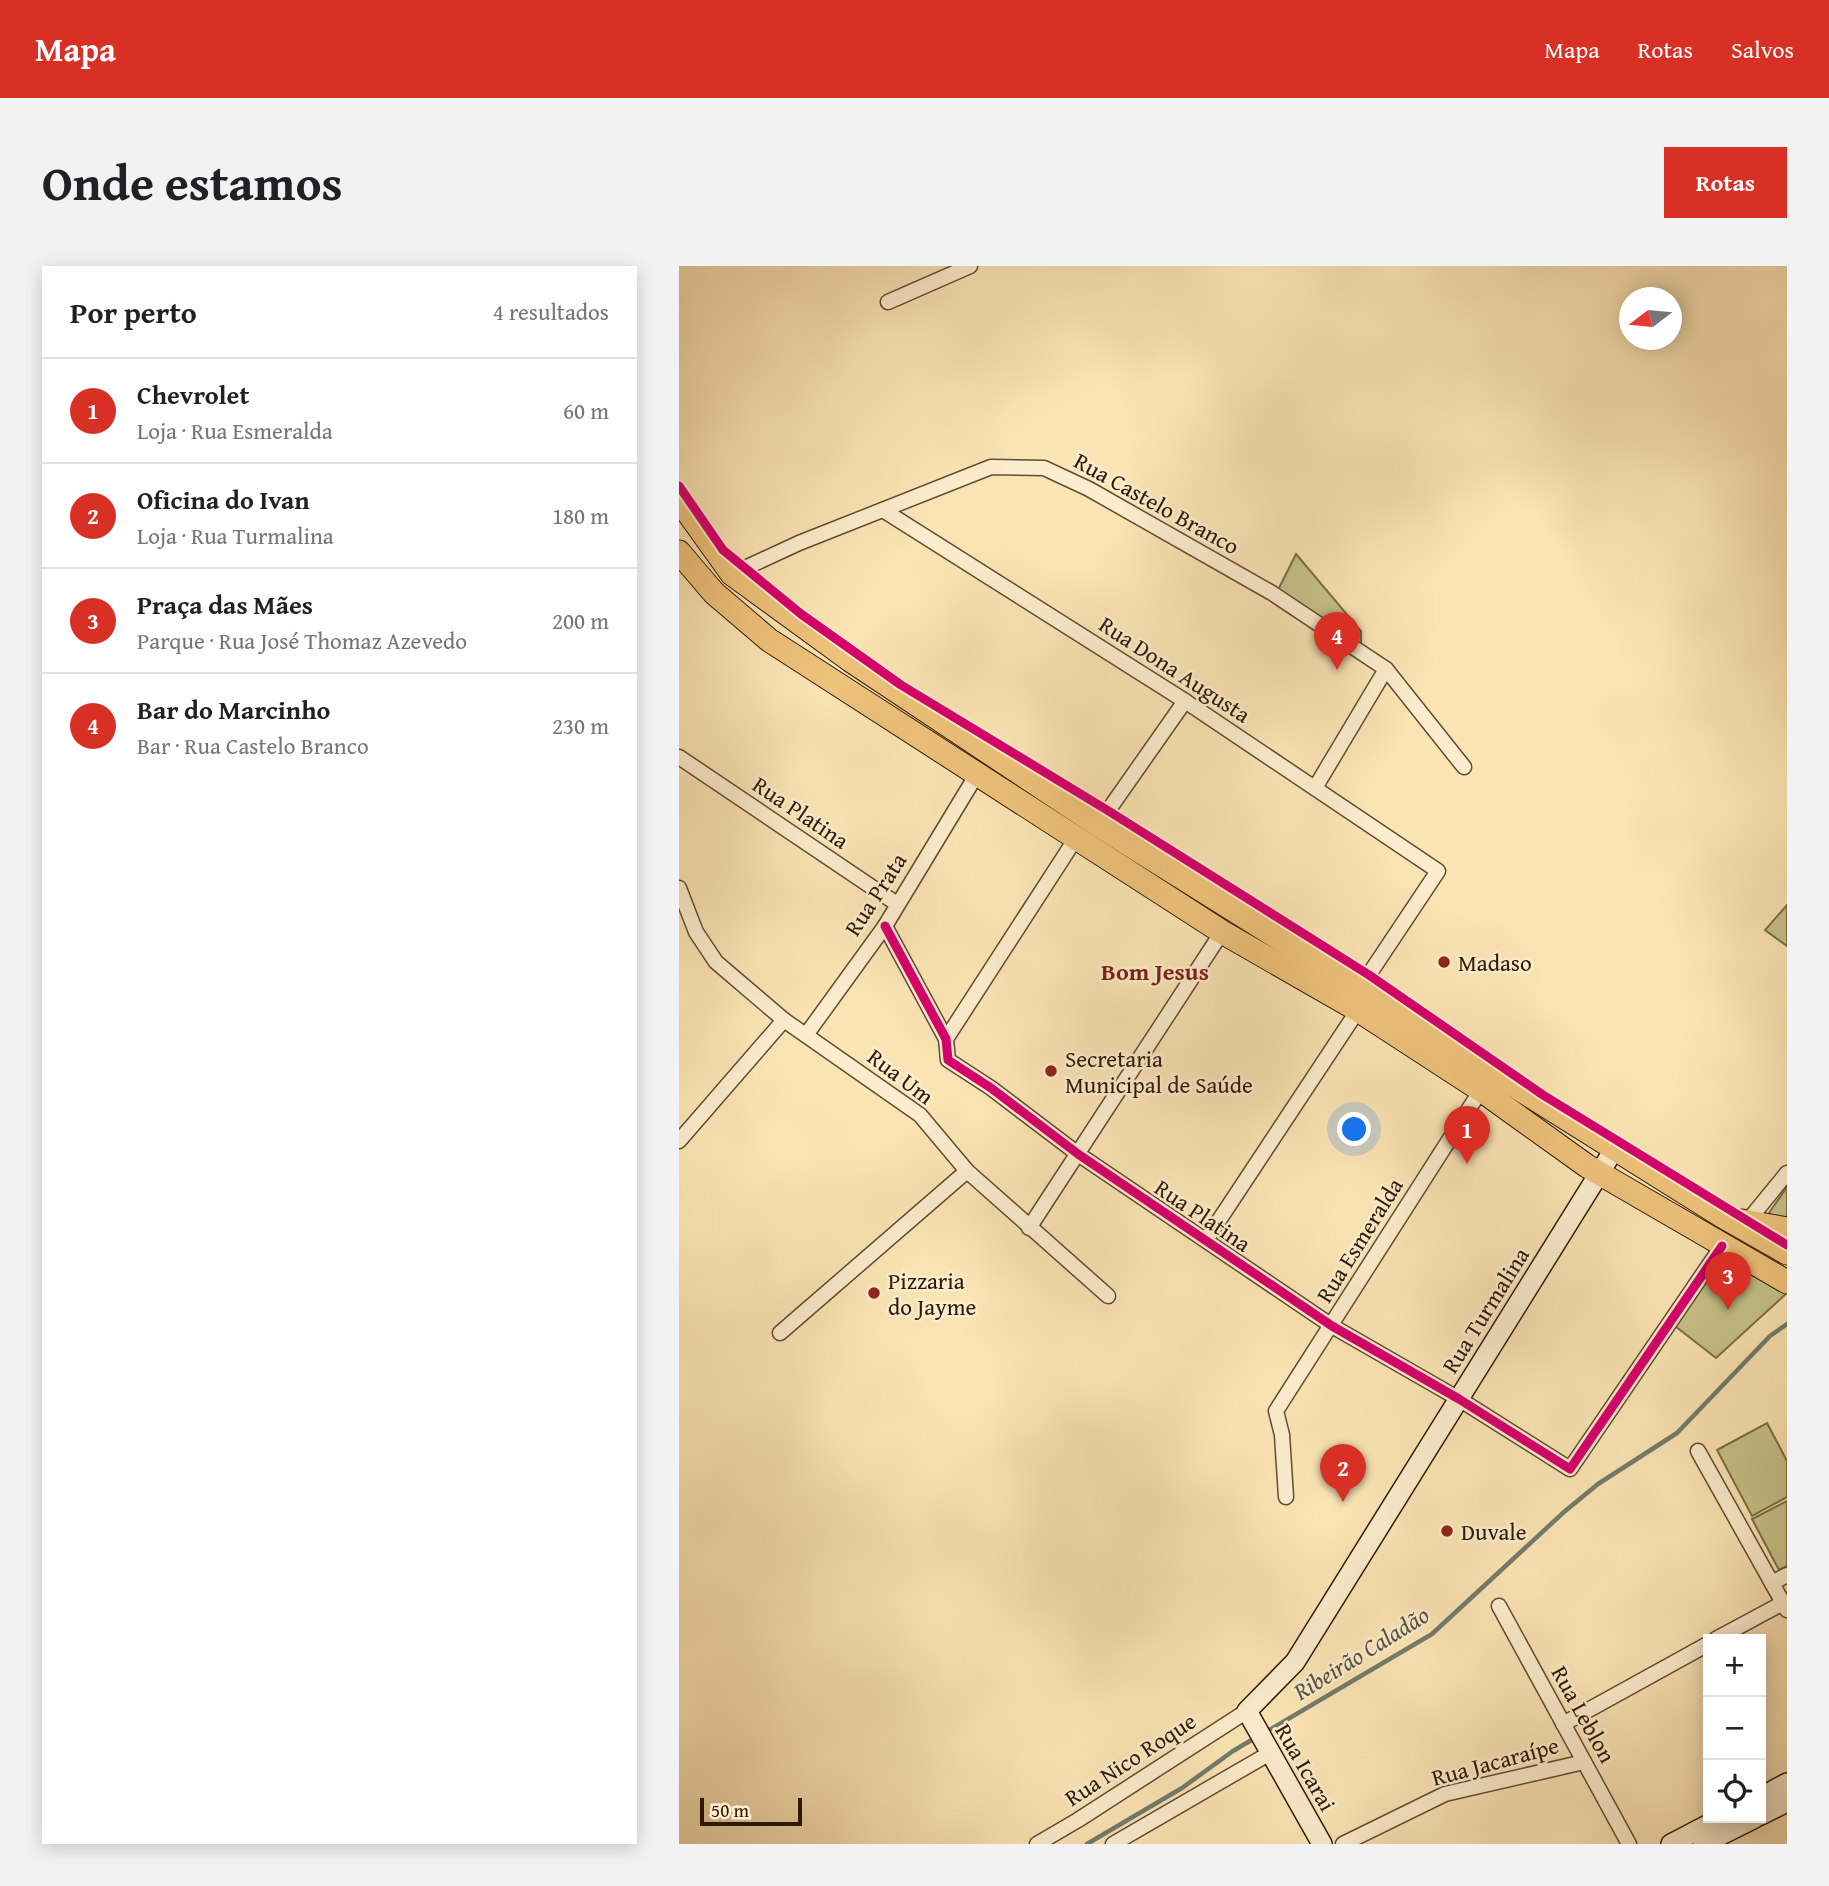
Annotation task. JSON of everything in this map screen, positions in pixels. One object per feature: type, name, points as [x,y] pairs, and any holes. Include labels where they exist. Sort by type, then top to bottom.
[{"type":"main road","points":[[679,500],[732,574],[850,660],[1359,999],[1481,1090],[1600,1173],[1787,1282]]},
{"type":"main road","points":[[679,552],[714,593],[769,640],[1222,932],[1359,999],[1615,1148],[1722,1216],[1753,1229],[1787,1253]]},
{"type":"main road","name":"Rua Turmalina","points":[[1247,1713],[1295,1662],[1615,1148]]},
{"type":"main road","points":[[1753,1229],[1787,1229]]},
{"type":"main road","name":"Rua Icarai","points":[[1247,1713],[1322,1844]]},
{"type":"main road","points":[[1766,1794],[1787,1783]]},
{"type":"main road","points":[[1766,1812],[1787,1802]]},
{"type":"main road","points":[[1671,1844],[1711,1823]]},
{"type":"main road","points":[[1703,1844],[1745,1823]]},
{"type":"street","points":[[888,302],[970,266]]},
{"type":"street","name":"Rua Castelo Branco","points":[[732,574],[799,543],[991,467],[1044,468],[1089,489],[1272,593],[1386,669],[1464,767]]},
{"type":"street","name":"Rua Dona Augusta","points":[[883,510],[1185,701],[1438,871],[1359,999]]},
{"type":"street","points":[[1315,788],[1386,669]]},
{"type":"street","points":[[1098,825],[1185,701]]},
{"type":"street","name":"Rua Platina","points":[[679,757],[897,904]]},
{"type":"street","name":"Rua Prata","points":[[806,1035],[885,926],[977,774]]},
{"type":"street","points":[[946,1039],[1076,838]]},
{"type":"street","name":"Rua Um","points":[[679,888],[696,932],[716,962],[784,1020],[920,1115],[967,1171],[1108,1296]]},
{"type":"street","name":"Rua Platina","points":[[885,926],[946,1039],[948,1060],[991,1088],[1078,1154],[1332,1326],[1459,1399],[1570,1469],[1722,1245]]},
{"type":"street","points":[[1029,1228],[1222,932]]},
{"type":"street","points":[[1206,1240],[1359,999]]},
{"type":"street","points":[[679,1141],[784,1020]]},
{"type":"street","name":"Rua Esmeralda","points":[[1286,1497],[1282,1435],[1276,1411],[1481,1090]]},
{"type":"street","points":[[780,1333],[967,1171]]},
{"type":"street","points":[[1753,1229],[1787,1173]]},
{"type":"street","points":[[1698,1451],[1785,1606],[1726,1634]]},
{"type":"street","points":[[1772,1583],[1787,1575]]},
{"type":"street","name":"Rua Leblon","points":[[1499,1606],[1629,1844]]},
{"type":"street","points":[[1563,1724],[1703,1647]]},
{"type":"street","name":"Rua Nico Roque","points":[[1037,1844],[1247,1713]]},
{"type":"street","points":[[1113,1844],[1268,1750]]},
{"type":"street","name":"Rua Jacaraípe","points":[[1343,1844],[1445,1794],[1584,1762]]},
{"type":"shaded area","points":[[1296,554],[1361,631],[1361,648],[1278,590]]},
{"type":"shaded area","points":[[1787,905],[1787,946],[1765,930]]},
{"type":"shaded area","points":[[1787,1187],[1787,1225],[1774,1222],[1769,1213]]},
{"type":"shaded area","points":[[1732,1259],[1787,1293],[1716,1358],[1675,1326],[1715,1267],[1724,1260]]},
{"type":"shaded area","points":[[1767,1423],[1787,1461],[1787,1497],[1752,1516],[1717,1450]]},
{"type":"shaded area","points":[[1787,1501],[1787,1566],[1779,1570],[1752,1519]]},
{"type":"waterway","name":"Ribeirão Caladão","points":[[1266,1732],[1432,1634],[1598,1484],[1677,1433],[1770,1336],[1787,1324]]},
{"type":"waterway","name":"Ribeirão Caladão","points":[[1087,1844],[1182,1788],[1255,1738]]},
{"type":"cycle path","points":[[679,486],[723,550],[801,614],[901,685],[1107,810],[1369,975],[1543,1095],[1787,1245]]},
{"type":"cycle path","points":[[885,926],[946,1039],[948,1060],[991,1088],[1078,1154],[1332,1326],[1459,1399],[1570,1469],[1722,1246]]},
{"type":"place","name":"Bar do Marcinho","points":[[1337,670]]},
{"type":"place","name":"Madaso","points":[[1444,962]]},
{"type":"place","name":"Secretaria Municipal de Saúde","points":[[1051,1071]]},
{"type":"place","name":"Chevrolet","points":[[1467,1164]]},
{"type":"place","name":"Pizzaria do Jayme","points":[[874,1293]]},
{"type":"place","name":"Praça das Mães","points":[[1728,1310]]},
{"type":"place","name":"Oficina do Ivan","points":[[1343,1502]]},
{"type":"place","name":"Duvale","points":[[1447,1531]]},
{"type":"district","name":"Bom Jesus","points":[[1155,971]]}]
